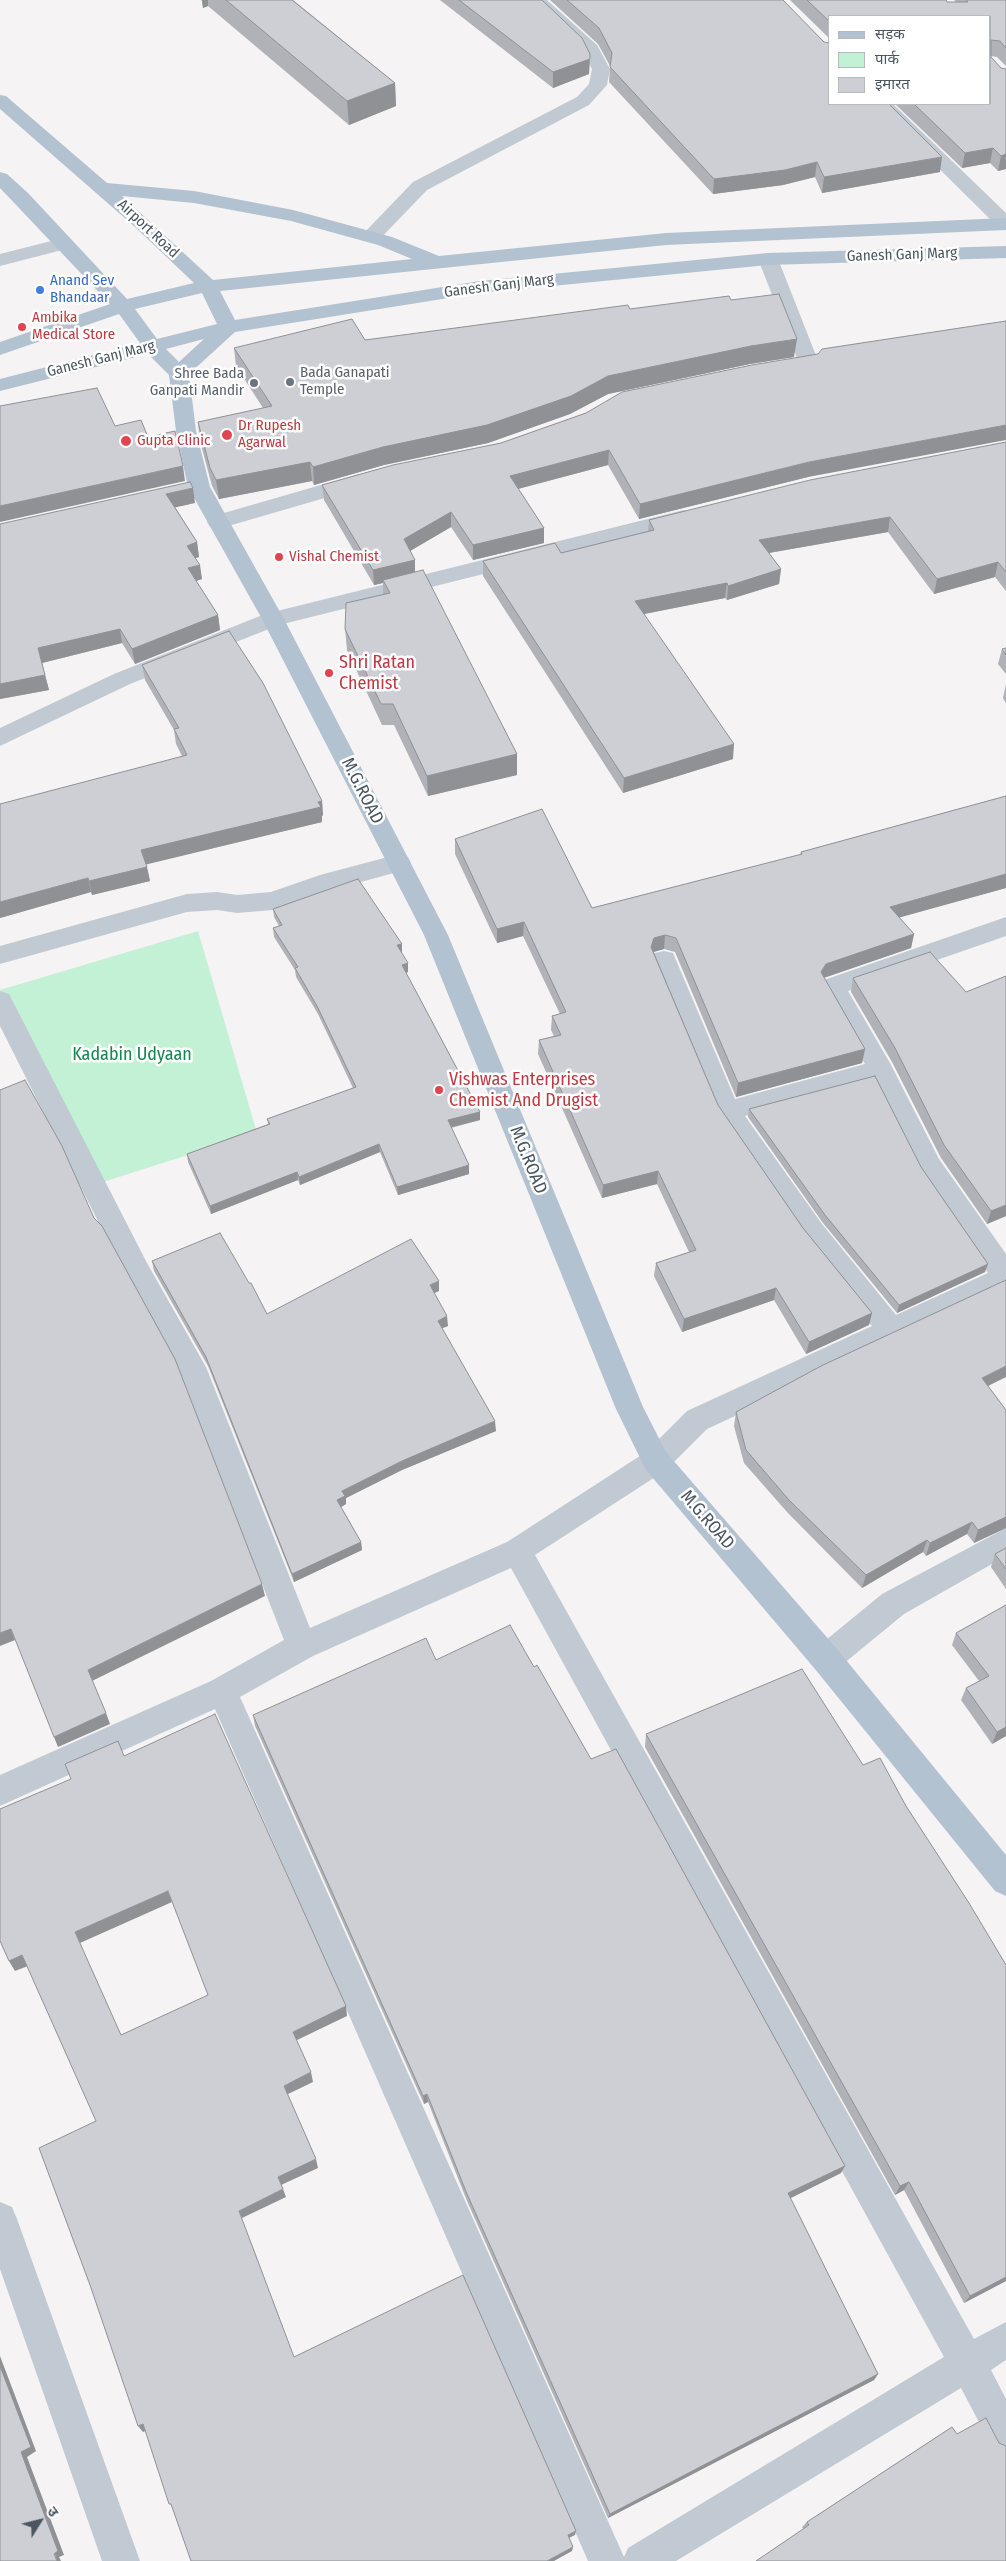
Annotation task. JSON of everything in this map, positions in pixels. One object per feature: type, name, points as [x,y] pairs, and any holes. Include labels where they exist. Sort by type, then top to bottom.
[{"type":"main road","name":"Airport Road","points":[[0,100],[102,188],[208,286],[229,327]]},
{"type":"main road","points":[[0,178],[21,197],[62,244],[123,306],[152,346],[179,373],[229,327]]},
{"type":"main road","points":[[102,188],[238,204],[371,237],[439,263]]},
{"type":"main road","points":[[0,349],[123,306],[208,286],[666,239],[1006,224]]},
{"type":"main road","name":"Ganesh Ganj Marg","points":[[0,385],[229,327],[480,287],[768,259],[1006,252]]},
{"type":"main road","name":"M.G.ROAD","points":[[179,373],[190,489],[218,522],[273,619],[436,935],[630,1409],[656,1461],[826,1659],[1006,1880]]},
{"type":"street","points":[[371,237],[420,186],[584,101],[598,85],[601,69],[591,48],[538,0]]},
{"type":"street","points":[[884,105],[1006,224]]},
{"type":"street","points":[[0,260],[62,244]]},
{"type":"street","points":[[760,370],[809,363],[768,259]]},
{"type":"street","points":[[218,522],[382,475]]},
{"type":"street","points":[[0,738],[122,679],[273,619],[703,512]]},
{"type":"street","points":[[0,955],[187,903],[217,901],[236,904],[273,900],[320,884],[399,863]]},
{"type":"street","points":[[0,1791],[222,1690],[302,1646],[517,1551],[656,1461],[697,1420],[892,1331],[1006,1276],[930,1166],[881,1070],[833,987],[1006,926]]},
{"type":"street","points":[[664,960],[727,1111],[812,1232],[892,1331]]},
{"type":"street","points":[[0,1001],[137,1271],[192,1367],[302,1646]]},
{"type":"street","points":[[727,1111],[881,1070]]},
{"type":"street","points":[[826,1659],[893,1604],[1006,1541]]},
{"type":"street","points":[[517,1551],[968,2364],[1006,2436]]},
{"type":"street","points":[[222,1690],[607,2561]]},
{"type":"street","points":[[0,2219],[121,2561]]},
{"type":"street","points":[[641,2561],[1006,2340]]},
{"type":"green space","name":"Kadabin Udyaan","points":[[198,931],[257,1133],[81,1189],[0,990]]},
{"type":"building","points":[[226,0],[292,0],[395,83],[347,101]]},
{"type":"building","points":[[459,0],[542,0],[582,38],[590,54],[590,59],[553,72]]},
{"type":"building","points":[[567,0],[783,0],[824,42],[828,43],[828,105],[890,105],[942,157],[824,177],[817,162],[785,170],[714,179],[610,67],[612,53],[599,28]]},
{"type":"building","points":[[807,0],[946,0],[947,2],[968,2],[966,0],[1006,0],[1006,48],[1000,41],[991,40],[991,15],[828,15],[828,20]]},
{"type":"building","points":[[991,57],[1001,68],[1006,69],[1006,154],[1001,156],[993,148],[965,153],[915,105],[991,105]]},
{"type":"building","points":[[779,294],[797,339],[751,346],[608,376],[571,396],[487,425],[383,447],[313,467],[310,462],[216,480],[210,468],[198,422],[272,406],[234,348],[352,319],[365,340],[628,305],[630,309],[729,296],[731,300]]},
{"type":"building","points":[[1006,321],[1006,425],[809,462],[640,504],[609,450],[510,476],[544,528],[473,545],[451,512],[404,539],[415,560],[373,570],[322,485],[393,465],[501,443],[586,413],[622,392],[752,365],[818,354],[822,349]]},
{"type":"building","points":[[97,388],[115,426],[141,420],[148,437],[175,431],[183,466],[0,506],[0,406]]},
{"type":"building","points":[[1006,442],[1006,572],[998,562],[937,579],[890,517],[759,540],[781,569],[728,586],[727,583],[635,601],[734,744],[624,778],[483,561],[555,543],[561,553],[654,530],[649,520],[810,480]]},
{"type":"building","points":[[190,482],[193,488],[166,494],[197,542],[187,546],[200,565],[188,568],[218,615],[132,649],[120,629],[38,648],[45,675],[0,684],[0,524]]},
{"type":"building","points":[[423,570],[517,754],[427,776],[393,704],[381,704],[345,629],[346,603],[390,593],[383,580]]},
{"type":"building","points":[[229,631],[263,683],[322,801],[318,802],[321,807],[141,850],[147,867],[89,881],[88,878],[0,902],[0,804],[187,755],[174,729],[179,728],[142,665]]},
{"type":"building","points":[[1006,796],[1006,874],[890,907],[914,934],[826,964],[821,972],[865,1049],[738,1083],[676,938],[665,935],[654,938],[651,947],[718,1105],[803,1228],[872,1313],[809,1342],[776,1288],[684,1319],[656,1263],[696,1250],[658,1171],[603,1185],[539,1040],[561,1035],[552,1016],[566,1012],[524,922],[497,929],[455,839],[542,809],[592,908],[802,854],[801,852]]},
{"type":"building","points":[[358,879],[402,944],[397,945],[408,963],[402,965],[480,1112],[448,1120],[469,1165],[397,1187],[379,1144],[299,1177],[297,1172],[210,1206],[187,1154],[270,1124],[267,1119],[356,1087],[317,1006],[295,968],[298,967],[273,928],[282,925],[273,909]]},
{"type":"building","points":[[930,952],[966,992],[1006,976],[1006,1205],[991,1211],[944,1145],[895,1048],[853,978]]},
{"type":"building","points":[[875,1076],[921,1167],[988,1264],[899,1305],[825,1215],[749,1109]]},
{"type":"building","points":[[25,1080],[62,1146],[94,1218],[102,1226],[175,1359],[262,1584],[88,1670],[106,1713],[54,1737],[11,1629],[0,1633],[0,1090]]},
{"type":"building","points":[[220,1233],[249,1283],[251,1283],[267,1314],[411,1239],[439,1281],[430,1285],[447,1316],[438,1321],[495,1421],[402,1461],[342,1491],[345,1496],[337,1500],[361,1542],[292,1574],[206,1357],[152,1261]]},
{"type":"building","points":[[1006,1280],[1006,1366],[982,1378],[1006,1410],[1006,1517],[978,1530],[972,1522],[930,1543],[927,1540],[866,1575],[789,1500],[746,1450],[736,1412],[821,1366]]},
{"type":"building","points":[[1006,1548],[1006,1569],[995,1554]]},
{"type":"building","points":[[1006,1605],[1006,1727],[997,1732],[966,1688],[989,1676],[956,1633]]},
{"type":"building","points":[[510,1625],[534,1667],[537,1665],[591,1759],[616,1749],[845,2166],[788,2193],[878,2374],[610,2514],[467,2194],[427,2094],[423,2096],[253,1715],[426,1638],[436,1660]]},
{"type":"building","points":[[802,1669],[863,1765],[880,1758],[906,1806],[969,1903],[1006,1965],[1006,2277],[970,2296],[909,2182],[900,2186],[646,1734]]},
{"type":"building","points":[[215,1714],[346,2006],[293,2032],[311,2072],[284,2086],[316,2159],[278,2177],[283,2189],[239,2211],[294,2357],[463,2275],[576,2531],[568,2535],[573,2547],[547,2561],[191,2561],[171,2504],[169,2504],[143,2424],[138,2426],[90,2285],[39,2148],[96,2121],[22,1955],[9,1961],[0,1941],[0,1809],[71,1779],[65,1764],[118,1741],[124,1756]],"holes":[[[168,1891],[208,1995],[121,2035],[75,1932]]]},
{"type":"building","points":[[0,2366],[31,2447],[21,2452],[58,2551],[54,2554],[57,2561],[0,2561]]},
{"type":"building","points":[[986,2418],[999,2443],[1006,2446],[1006,2561],[756,2561],[809,2525],[807,2522],[952,2427],[957,2434]]},
{"type":"place","name":"Anand Sev Bhandaar","points":[[40,290]]},
{"type":"place","name":"Ambika Medical Store","points":[[22,327]]},
{"type":"place","name":"Bada Ganapati Temple","points":[[290,382]]},
{"type":"place","name":"Shree Bada Ganpati Mandir","points":[[254,383]]},
{"type":"place","name":"Dr Rupesh Agarwal","points":[[227,435]]},
{"type":"place","name":"Gupta Clinic","points":[[126,441]]},
{"type":"place","name":"Vishal Chemist","points":[[279,557]]},
{"type":"place","name":"Shri Ratan Chemist","points":[[329,673]]},
{"type":"place","name":"Vishwas Enterprises Chemist And Drugist","points":[[439,1090]]}]
